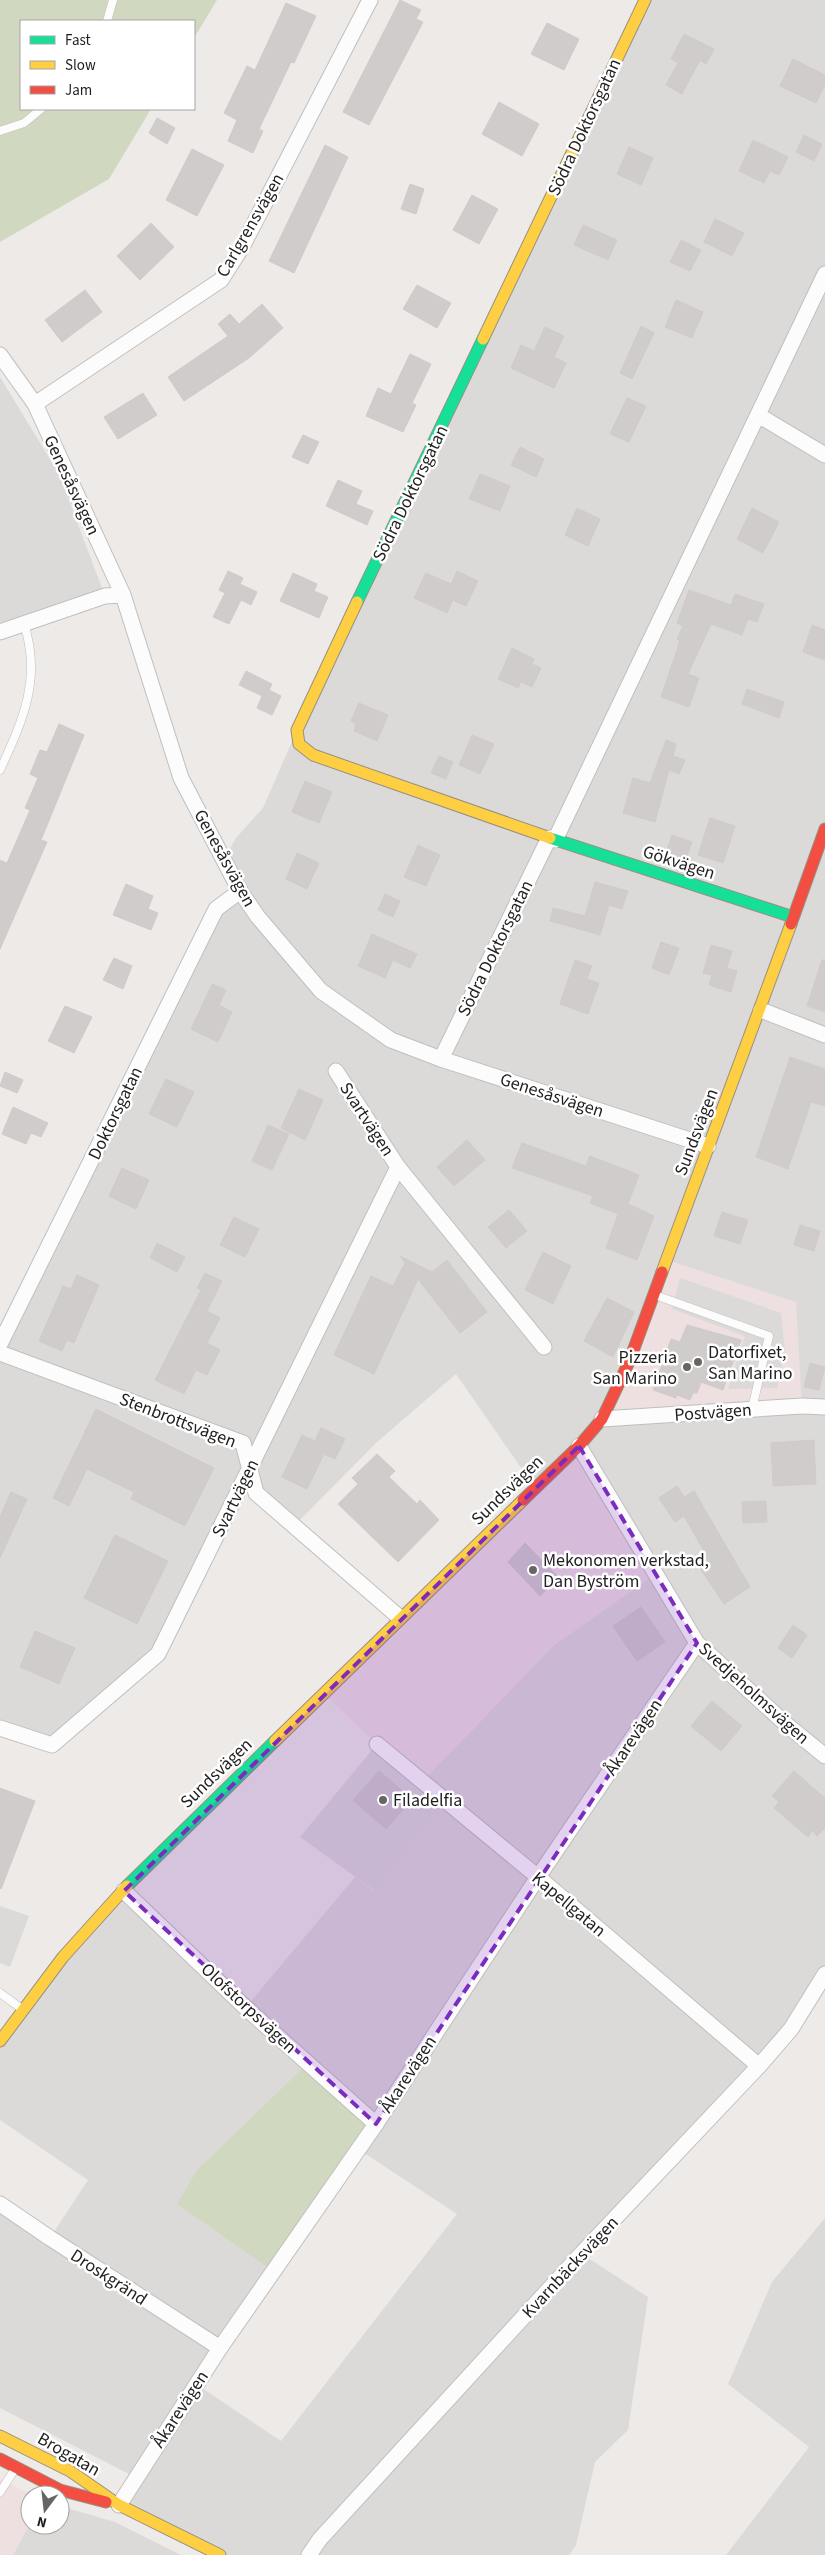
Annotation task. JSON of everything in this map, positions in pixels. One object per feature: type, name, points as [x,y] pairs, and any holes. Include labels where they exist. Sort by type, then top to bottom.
[{"type":"street","name":"Carlgrensvägen","points":[[35,404],[221,280],[247,238],[370,0]]},
{"type":"street","name":"Södra Doktorsgatan","points":[[552,839],[313,755],[299,744],[297,730],[644,0]]},
{"type":"street","name":"Södra Doktorsgatan","points":[[441,1059],[552,839],[825,274]]},
{"type":"street","name":"Genesåsvägen","points":[[0,355],[35,404],[123,595],[181,778],[240,891],[258,917],[321,991],[391,1040],[441,1059],[708,1146]]},
{"type":"street","points":[[758,415],[825,455]]},
{"type":"street","points":[[0,632],[105,596],[123,595]]},
{"type":"street","name":"Sundsvägen","points":[[0,2041],[50,1971],[124,1891],[216,1796],[399,1617],[579,1446],[602,1419],[629,1362],[655,1295],[708,1146],[761,1010],[792,917],[825,829]]},
{"type":"street","name":"Gökvägen","points":[[552,839],[792,917]]},
{"type":"street","name":"Doktorsgatan","points":[[0,1344],[216,910],[240,891]]},
{"type":"street","points":[[761,1010],[825,1035]]},
{"type":"street","name":"Svartvägen","points":[[336,1071],[398,1167],[544,1347]]},
{"type":"street","name":"Svartvägen","points":[[0,1728],[52,1745],[158,1654],[398,1167]]},
{"type":"street","name":"Stenbrottsvägen","points":[[0,1353],[243,1443],[256,1493],[399,1617]]},
{"type":"street","name":"Postvägen","points":[[602,1419],[752,1409],[825,1407]]},
{"type":"street","name":"Svedjeholmsvägen","points":[[579,1446],[697,1643],[825,1756]]},
{"type":"street","name":"Åkarevägen","points":[[118,2505],[220,2348],[376,2124],[538,1877],[697,1643]]},
{"type":"street","name":"Kapellgatan","points":[[376,1744],[538,1877],[758,2066]]},
{"type":"street","name":"Olofstorpsvägen","points":[[124,1891],[246,2008],[376,2124]]},
{"type":"street","name":"Kvarnbäcksvägen","points":[[309,2555],[320,2539],[791,2029],[825,1974]]},
{"type":"street","name":"Droskgränd","points":[[0,2204],[220,2348]]},
{"type":"street","name":"Brogatan","points":[[0,2436],[70,2471],[118,2505],[220,2555]]},
{"type":"street","name":"Brogatan","points":[[0,2459],[60,2490],[118,2505]]},
{"type":"lane","points":[[107,20],[113,0]]},
{"type":"lane","points":[[0,131],[24,123],[40,110]]},
{"type":"lane","points":[[0,770],[24,717],[32,680],[30,644],[24,624]]},
{"type":"lane","points":[[655,1295],[769,1336],[752,1409]]},
{"type":"lane","points":[[0,1993],[22,2008]]},
{"type":"lane","points":[[0,2492],[16,2467]]},
{"type":"highlighted area","points":[[579,1446],[697,1643],[376,2124],[124,1891]]},
{"type":"shaded area","points":[[645,0],[825,0],[825,1974],[791,2029],[582,2254],[648,2297],[628,2430],[595,2462],[576,2545],[569,2555],[220,2555],[119,2505],[135,2477],[0,2408],[0,2207],[50,2238],[88,2180],[0,2120],[0,2041],[124,1891],[246,2007],[355,1877],[374,1891],[422,1782],[553,1646],[655,1574],[535,1488],[456,1374],[376,1443],[294,1526],[256,1493],[251,1467],[158,1654],[52,1745],[0,1728],[0,1344],[216,909],[240,891],[224,859],[236,838],[263,808],[308,705]],"holes":[[[358,2149],[457,2214],[281,2441],[196,2384]]]},
{"type":"shaded area","points":[[0,377],[59,474],[105,596],[0,632]]},
{"type":"shaded area","points":[[667,1260],[796,1302],[802,1406],[602,1419]]},
{"type":"shaded area","name":"Datorfixet, San Marino","points":[[680,1278],[781,1313],[785,1352],[777,1388],[728,1389],[745,1336],[672,1309]]},
{"type":"shaded area","points":[[579,1446],[656,1574],[553,1646],[422,1782],[377,1744],[323,1693]]},
{"type":"shaded area","points":[[377,1744],[443,1799],[375,1891],[300,1837]]},
{"type":"shaded area","points":[[0,1906],[29,1916],[10,1967],[0,1963]]},
{"type":"shaded area","points":[[825,2218],[825,2555],[726,2555],[809,2447],[728,2384],[772,2282]]},
{"type":"shaded area","points":[[0,2479],[20,2489],[20,2535],[24,2535],[13,2555],[0,2555]]},
{"type":"shaded area","points":[[70,2509],[115,2522],[181,2555],[13,2555],[24,2535],[70,2535]]},
{"type":"green space","points":[[0,0],[217,0],[195,36],[195,20],[20,20],[20,110],[150,110],[109,179],[0,242]]},
{"type":"green space","points":[[308,2063],[376,2124],[273,2271],[177,2204],[197,2170]]},
{"type":"building","points":[[400,0],[421,10],[416,19],[423,22],[369,125],[343,112]]},
{"type":"building","points":[[286,3],[316,16],[294,63],[291,62],[259,129],[263,131],[253,153],[228,141],[237,120],[224,113],[247,66],[255,70]]},
{"type":"building","points":[[547,23],[579,39],[564,70],[531,54]]},
{"type":"building","points":[[684,34],[714,49],[706,64],[700,60],[682,94],[666,85],[678,63],[671,59]]},
{"type":"building","points":[[793,59],[825,75],[825,85],[816,103],[780,86]]},
{"type":"building","points":[[499,102],[539,124],[522,156],[482,134]]},
{"type":"building","points":[[157,118],[175,128],[167,144],[149,133]]},
{"type":"building","points":[[804,135],[822,144],[814,161],[796,152]]},
{"type":"building","points":[[753,140],[788,157],[779,175],[770,171],[764,183],[739,171]]},
{"type":"building","points":[[325,145],[348,157],[294,273],[269,261]]},
{"type":"building","points":[[629,147],[653,158],[641,185],[617,174]]},
{"type":"building","points":[[192,149],[224,165],[197,216],[166,200]]},
{"type":"building","points":[[410,184],[424,189],[416,214],[401,209]]},
{"type":"building","points":[[472,195],[498,209],[479,244],[453,230]]},
{"type":"building","points":[[715,219],[744,233],[732,256],[704,242]]},
{"type":"building","points":[[151,223],[174,247],[140,280],[117,256]]},
{"type":"building","points":[[583,225],[617,240],[608,260],[574,245]]},
{"type":"building","points":[[681,240],[701,250],[690,271],[670,262]]},
{"type":"building","points":[[417,285],[451,303],[437,328],[403,309]]},
{"type":"building","points":[[85,290],[102,312],[62,342],[45,320]]},
{"type":"building","points":[[676,300],[703,312],[692,338],[665,327]]},
{"type":"building","points":[[262,304],[283,328],[249,358],[184,401],[168,377],[228,336],[218,324],[230,314],[239,324]]},
{"type":"building","points":[[641,326],[654,333],[632,379],[620,373]]},
{"type":"building","points":[[545,327],[564,336],[554,357],[566,363],[554,388],[511,368],[521,345],[534,351]]},
{"type":"building","points":[[410,354],[431,364],[412,403],[416,405],[403,432],[366,416],[378,388],[391,394]]},
{"type":"building","points":[[143,393],[157,415],[118,439],[104,417]]},
{"type":"building","points":[[627,398],[646,406],[629,442],[610,434]]},
{"type":"building","points":[[303,435],[319,442],[308,464],[292,457]]},
{"type":"building","points":[[520,447],[544,459],[536,477],[511,465]]},
{"type":"building","points":[[480,474],[510,486],[500,511],[469,499]]},
{"type":"building","points":[[338,480],[362,491],[356,504],[373,511],[367,525],[326,506]]},
{"type":"building","points":[[577,508],[600,519],[588,546],[565,535]]},
{"type":"building","points":[[752,508],[779,522],[763,553],[737,539]]},
{"type":"building","points":[[228,571],[243,578],[240,584],[257,592],[251,605],[241,600],[229,624],[213,617],[225,593],[219,590]]},
{"type":"building","points":[[457,571],[478,581],[466,606],[453,600],[447,613],[414,598],[426,573],[451,584]]},
{"type":"building","points":[[293,573],[317,584],[314,591],[328,597],[319,618],[280,601]]},
{"type":"building","points":[[689,590],[731,605],[735,594],[764,604],[757,622],[748,619],[742,635],[711,624],[688,674],[699,678],[689,707],[661,697],[680,641],[677,639],[683,626],[677,623]]},
{"type":"building","points":[[812,625],[825,630],[825,660],[803,652]]},
{"type":"building","points":[[512,648],[534,659],[532,664],[541,668],[532,687],[521,682],[518,688],[498,679]]},
{"type":"building","points":[[246,671],[272,684],[269,690],[281,696],[272,715],[257,708],[262,696],[239,685]]},
{"type":"building","points":[[747,689],[784,702],[779,718],[742,704]]},
{"type":"building","points":[[359,703],[388,715],[377,741],[354,731],[356,724],[351,721]]},
{"type":"building","points":[[59,724],[84,735],[41,840],[47,842],[0,949],[0,860],[7,863],[30,810],[25,808],[38,778],[30,774],[40,750],[47,752]]},
{"type":"building","points":[[472,735],[494,744],[480,774],[459,765]]},
{"type":"building","points":[[666,740],[676,744],[673,756],[685,760],[679,774],[669,770],[655,822],[623,813],[633,778],[650,783]]},
{"type":"building","points":[[439,756],[453,762],[446,779],[431,773]]},
{"type":"building","points":[[305,781],[332,792],[319,823],[292,812]]},
{"type":"building","points":[[710,818],[735,826],[723,863],[698,855]]},
{"type":"building","points":[[672,835],[692,842],[683,868],[663,862]]},
{"type":"building","points":[[418,845],[440,855],[426,886],[404,877]]},
{"type":"building","points":[[297,853],[319,863],[307,889],[286,879]]},
{"type":"building","points":[[595,882],[628,891],[622,909],[609,905],[600,935],[550,921],[553,908],[585,916]]},
{"type":"building","points":[[126,884],[153,896],[148,909],[158,913],[151,930],[113,915]]},
{"type":"building","points":[[385,894],[400,901],[393,917],[378,910]]},
{"type":"building","points":[[372,934],[417,954],[410,968],[393,960],[385,978],[358,966]]},
{"type":"building","points":[[661,942],[679,948],[669,975],[652,968]]},
{"type":"building","points":[[711,945],[732,951],[727,968],[737,971],[731,992],[709,985],[712,975],[703,973]]},
{"type":"building","points":[[114,958],[132,966],[123,989],[103,980]]},
{"type":"building","points":[[575,960],[592,966],[587,979],[599,983],[588,1014],[560,1004]]},
{"type":"building","points":[[822,960],[825,960],[825,1012],[807,1006]]},
{"type":"building","points":[[212,984],[226,990],[219,1005],[232,1012],[218,1042],[191,1029]]},
{"type":"building","points":[[65,1006],[92,1017],[74,1053],[48,1041]]},
{"type":"building","points":[[790,1057],[825,1069],[825,1106],[811,1102],[788,1169],[756,1157]]},
{"type":"building","points":[[5,1072],[23,1080],[17,1093],[0,1086]]},
{"type":"building","points":[[166,1079],[194,1092],[177,1127],[149,1114]]},
{"type":"building","points":[[299,1089],[323,1100],[305,1140],[281,1128]]},
{"type":"building","points":[[13,1107],[48,1123],[41,1137],[31,1133],[26,1144],[2,1134]]},
{"type":"building","points":[[268,1125],[289,1134],[272,1170],[252,1161]]},
{"type":"building","points":[[467,1140],[485,1160],[454,1186],[437,1167]]},
{"type":"building","points":[[522,1143],[586,1166],[590,1156],[639,1175],[628,1204],[654,1216],[637,1260],[606,1248],[618,1214],[590,1203],[593,1196],[512,1168]]},
{"type":"building","points":[[122,1168],[149,1180],[136,1209],[109,1196]]},
{"type":"building","points":[[509,1210],[527,1231],[506,1248],[488,1227]]},
{"type":"building","points":[[722,1212],[748,1220],[740,1244],[714,1236]]},
{"type":"building","points":[[234,1217],[259,1229],[245,1257],[220,1245]]},
{"type":"building","points":[[800,1225],[820,1231],[814,1251],[794,1245]]},
{"type":"building","points":[[157,1243],[185,1257],[177,1272],[150,1258]]},
{"type":"building","points":[[543,1252],[571,1266],[553,1304],[525,1290]]},
{"type":"building","points":[[400,1256],[432,1272],[447,1260],[487,1312],[460,1333],[418,1279],[374,1374],[334,1355],[371,1276],[393,1286],[405,1263]]},
{"type":"building","points":[[205,1273],[222,1281],[207,1311],[220,1318],[207,1343],[220,1350],[207,1375],[196,1370],[184,1394],[155,1380],[201,1290],[197,1288]]},
{"type":"building","points":[[77,1275],[99,1285],[74,1343],[67,1340],[62,1351],[39,1341],[63,1286],[71,1289]]},
{"type":"building","points":[[607,1298],[634,1312],[613,1357],[584,1341]]},
{"type":"building","name":"Datorfixet, San Marino","points":[[687,1325],[741,1340],[723,1390],[701,1382],[697,1393],[693,1393],[690,1400],[677,1395],[676,1398],[653,1390],[671,1339],[680,1342]]},
{"type":"building","points":[[810,1363],[825,1367],[819,1390],[804,1387]]},
{"type":"building","points":[[96,1409],[214,1468],[185,1526],[131,1499],[134,1492],[87,1469],[69,1506],[53,1498]]},
{"type":"building","points":[[321,1428],[345,1439],[335,1459],[324,1454],[307,1489],[282,1477],[302,1435],[315,1441]]},
{"type":"building","points":[[814,1440],[816,1484],[773,1486],[771,1443]]},
{"type":"building","points":[[377,1454],[395,1471],[389,1477],[417,1504],[420,1500],[439,1520],[398,1562],[338,1504],[358,1484],[352,1478]]},
{"type":"building","points":[[677,1486],[684,1497],[694,1491],[750,1587],[724,1604],[698,1565],[708,1558],[684,1516],[675,1522],[659,1498]]},
{"type":"building","points":[[11,1492],[27,1499],[0,1558],[0,1517]]},
{"type":"building","points":[[766,1501],[767,1522],[743,1523],[742,1502]]},
{"type":"building","points":[[115,1535],[168,1561],[137,1624],[84,1598]]},
{"type":"building","name":"Mekonomen verkstad, Dan Byström","points":[[525,1543],[558,1577],[540,1596],[508,1562]]},
{"type":"building","points":[[641,1607],[665,1642],[637,1661],[613,1626]]},
{"type":"building","points":[[793,1625],[807,1635],[792,1658],[778,1648]]},
{"type":"building","points":[[35,1631],[75,1648],[59,1684],[20,1667]]},
{"type":"building","points":[[712,1701],[742,1726],[721,1751],[691,1726]]},
{"type":"building","name":"Filadelfia","points":[[379,1771],[412,1799],[386,1829],[353,1800]]},
{"type":"building","points":[[794,1771],[825,1798],[825,1828],[817,1836],[812,1831],[808,1837],[774,1808],[779,1802],[772,1796]]},
{"type":"building","points":[[0,1788],[35,1801],[1,1889],[0,1888]]},
{"type":"traffic: fast","points":[[357,602],[483,339]]},
{"type":"traffic: fast","points":[[550,838],[793,917]]},
{"type":"traffic: fast","points":[[127,1886],[275,1741]]},
{"type":"traffic: slow","points":[[483,339],[645,0]]},
{"type":"traffic: slow","points":[[357,602],[297,730],[299,744],[313,755],[550,838]]},
{"type":"traffic: slow","points":[[662,1272],[791,924]]},
{"type":"traffic: slow","points":[[275,1741],[523,1500]]},
{"type":"traffic: slow","points":[[0,2041],[63,1957],[127,1886]]},
{"type":"traffic: slow","points":[[0,2436],[70,2471],[119,2505],[220,2555]]},
{"type":"traffic: jam","points":[[791,924],[825,829]]},
{"type":"traffic: jam","points":[[523,1500],[579,1446],[602,1419],[629,1362],[662,1272]]},
{"type":"traffic: jam","points":[[0,2459],[60,2490],[106,2502]]},
{"type":"place","name":"Datorfixet, San Marino","points":[[698,1362]]},
{"type":"place","name":"Pizzeria San Marino","points":[[687,1367]]},
{"type":"place","name":"Mekonomen verkstad, Dan Byström","points":[[533,1570]]},
{"type":"place","name":"Filadelfia","points":[[383,1800]]}]
